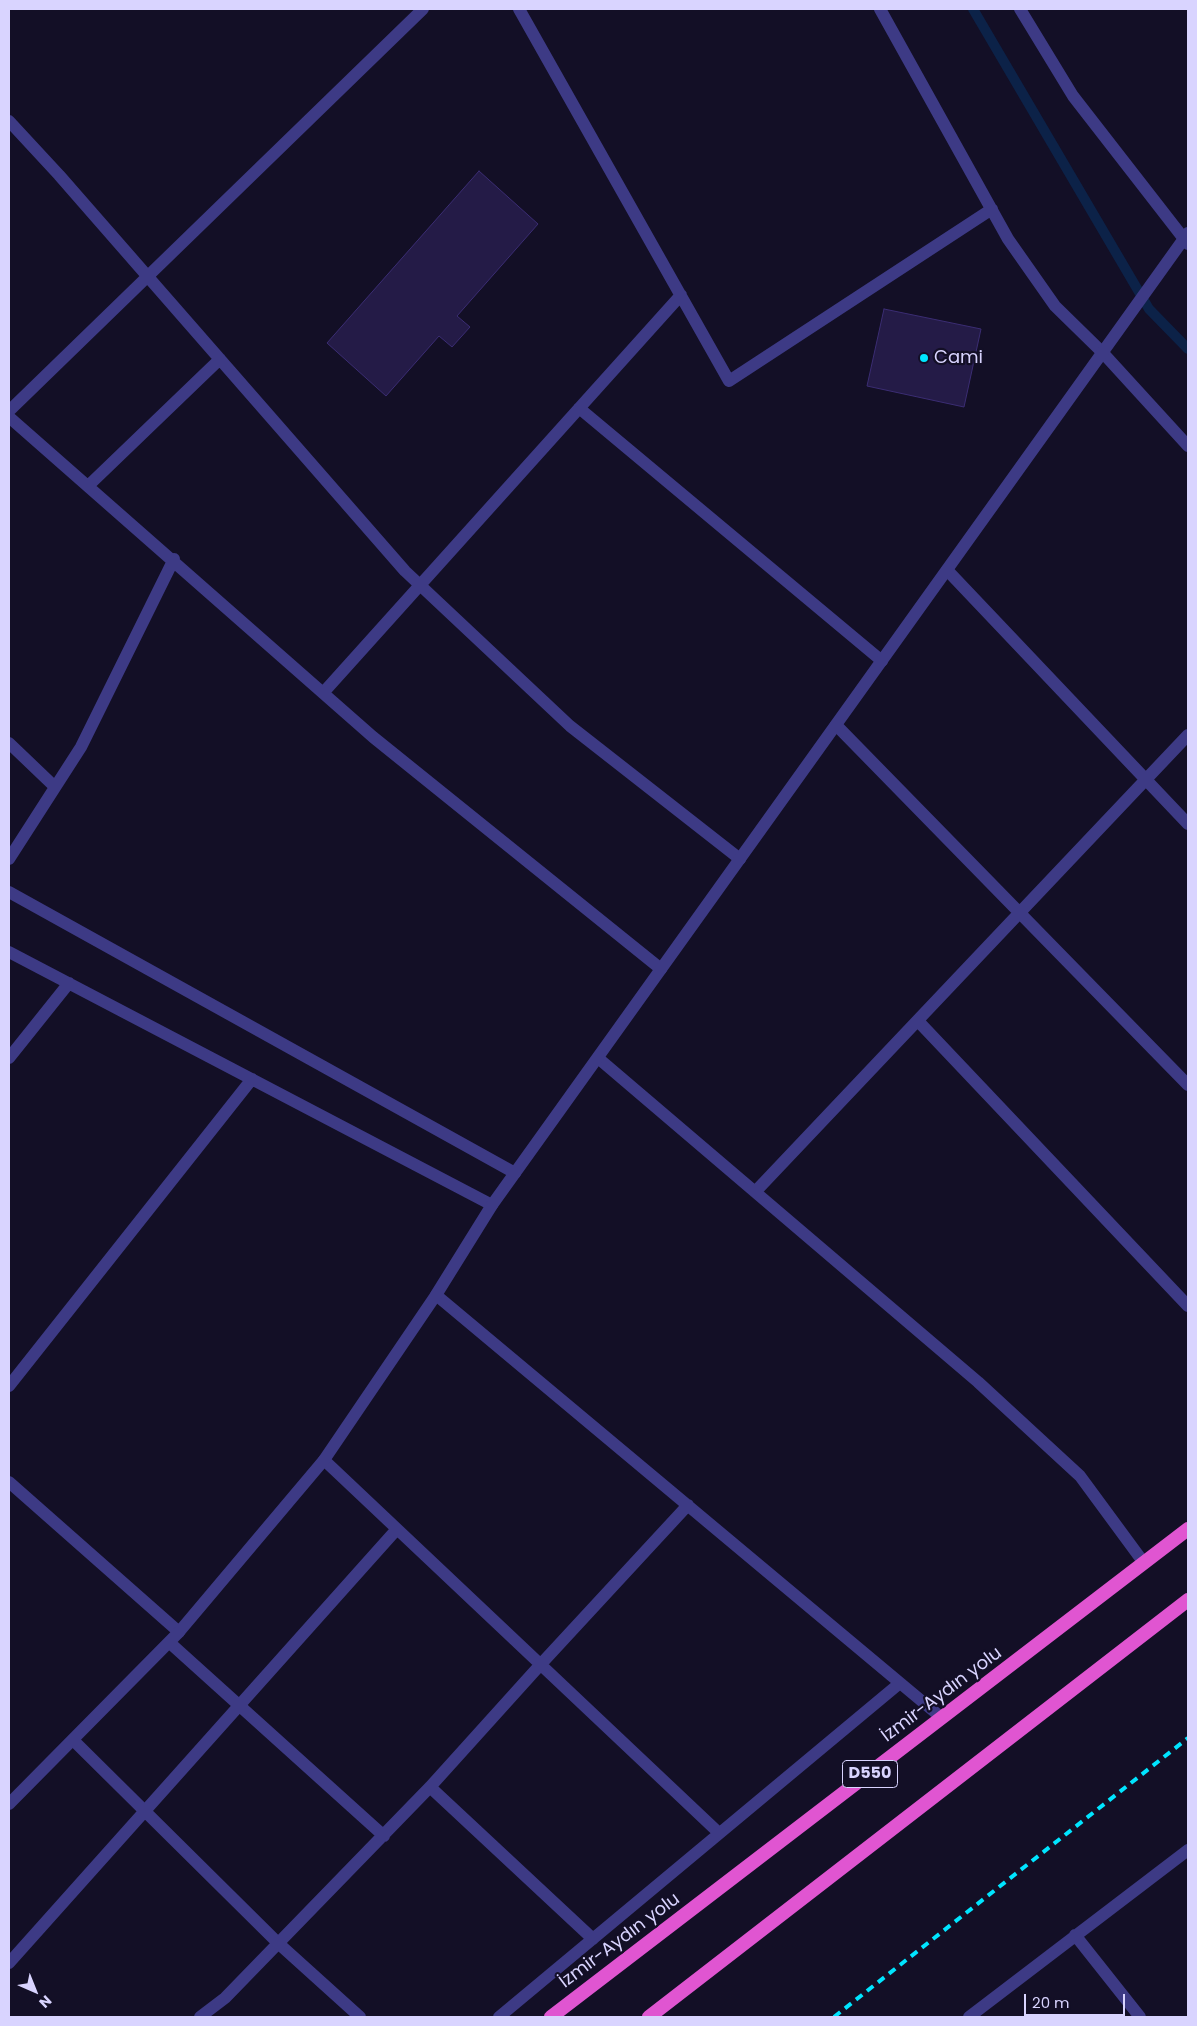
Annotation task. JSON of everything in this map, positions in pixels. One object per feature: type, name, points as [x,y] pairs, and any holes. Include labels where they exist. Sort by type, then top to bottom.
[{"type":"highway","name":"İzmir-Aydın yolu","points":[[551,2017],[1188,1529]]},
{"type":"highway","points":[[649,2017],[1188,1600]]},
{"type":"street","points":[[9,411],[423,9]]},
{"type":"street","points":[[519,9],[729,380],[992,209]]},
{"type":"street","points":[[880,9],[1008,239],[1055,306],[1103,353],[1188,446]]},
{"type":"street","points":[[9,1804],[170,1643],[324,1460],[436,1295],[492,1205],[946,570],[1159,274],[1187,239],[1073,96],[1020,9]]},
{"type":"street","points":[[9,121],[148,276],[405,571],[570,726],[740,859]]},
{"type":"street","points":[[323,692],[681,295]]},
{"type":"street","points":[[88,486],[220,359]]},
{"type":"street","points":[[579,408],[882,661]]},
{"type":"street","points":[[9,417],[174,560],[373,737],[661,969]]},
{"type":"street","points":[[9,859],[81,747],[174,560]]},
{"type":"street","points":[[946,570],[1188,824]]},
{"type":"street","points":[[836,725],[1188,1085]]},
{"type":"street","points":[[755,1192],[1188,735]]},
{"type":"street","points":[[9,743],[55,787]]},
{"type":"street","points":[[9,892],[515,1173]]},
{"type":"street","points":[[9,952],[492,1205]]},
{"type":"street","points":[[9,1058],[69,983]]},
{"type":"street","points":[[918,1021],[1188,1306]]},
{"type":"street","points":[[598,1058],[978,1382],[1080,1476],[1144,1563]]},
{"type":"street","points":[[9,1386],[252,1079]]},
{"type":"street","points":[[436,1295],[942,1718]]},
{"type":"street","points":[[324,1460],[719,1833]]},
{"type":"street","points":[[9,1482],[180,1632]]},
{"type":"street","points":[[200,2017],[225,1998],[430,1788],[540,1664],[688,1506]]},
{"type":"street","points":[[9,1963],[238,1704],[397,1529]]},
{"type":"street","points":[[170,1643],[384,1836]]},
{"type":"street","points":[[499,2017],[900,1682]]},
{"type":"street","points":[[72,1740],[278,1943],[360,2017]]},
{"type":"street","points":[[430,1788],[593,1939]]},
{"type":"street","points":[[970,2017],[1188,1850]]},
{"type":"street","points":[[1075,1935],[1140,2017]]},
{"type":"building","points":[[479,171],[538,224],[457,316],[470,327],[452,347],[439,336],[386,396],[327,343]]},
{"type":"building","name":"Cami","points":[[884,309],[981,329],[964,407],[867,386]]},
{"type":"waterway","points":[[973,9],[1149,309],[1188,349]]},
{"type":"railway","points":[[834,2017],[1188,1738]]},
{"type":"place","name":"Cami","points":[[924,358]]}]
